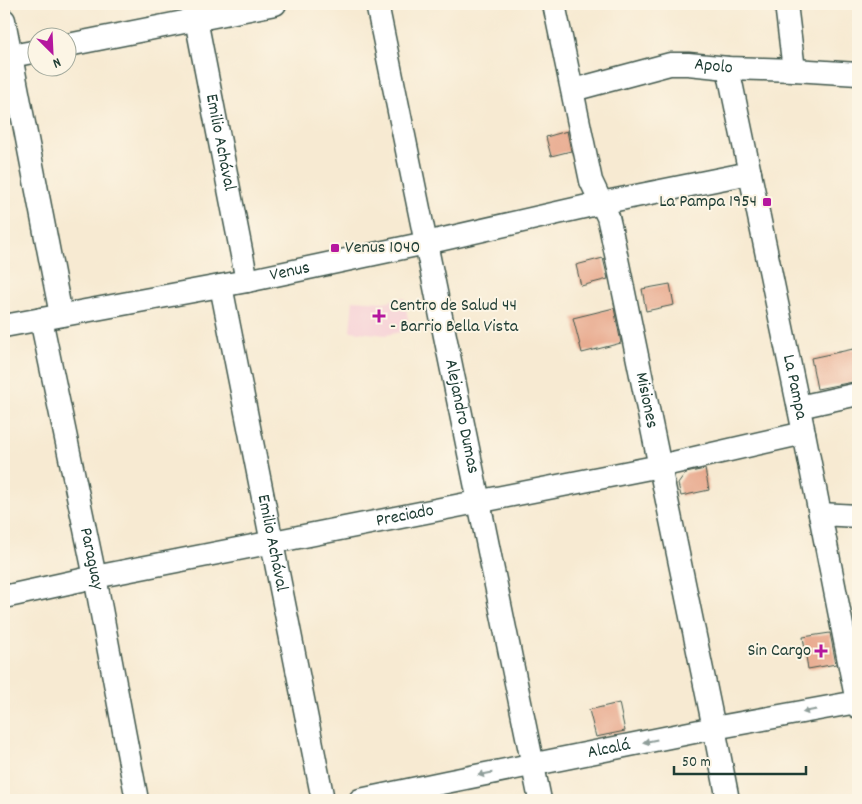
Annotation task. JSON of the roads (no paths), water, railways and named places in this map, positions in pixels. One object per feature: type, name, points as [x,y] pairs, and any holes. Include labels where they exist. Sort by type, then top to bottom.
[{"type":"street","points":[[78,42],[194,12],[275,4]]},
{"type":"street","name":"Alejandro Dumas","points":[[377,4],[540,800]]},
{"type":"street","name":"Misiones","points":[[554,4],[591,181],[608,217],[611,230],[728,800]]},
{"type":"street","points":[[786,4],[794,70]]},
{"type":"street","name":"Emilio Achával","points":[[194,12],[247,281]]},
{"type":"street","name":"Paraguay","points":[[4,20],[7,57],[95,577],[137,800]]},
{"type":"street","points":[[7,57],[28,53]]},
{"type":"street","name":"Apolo","points":[[572,90],[670,64],[858,74]]},
{"type":"street","name":"La Pampa","points":[[728,68],[858,704]]},
{"type":"street","name":"Venus","points":[[4,326],[247,281],[426,244],[601,203],[750,173]]},
{"type":"street","name":"Emilio Achával","points":[[221,286],[324,800]]},
{"type":"street","points":[[798,407],[858,394]]},
{"type":"street","name":"Preciado","points":[[4,597],[95,577],[660,466],[804,433]]},
{"type":"street","points":[[820,514],[858,516]]},
{"type":"street","name":"Alcalá","points":[[360,800],[714,728],[858,704]]},
{"type":"place","name":"La Pampa 1954","points":[[767,202]]},
{"type":"place","name":"Venus 1040","points":[[335,248]]},
{"type":"place","name":"Centro de Salud 44 - Barrio Bella Vista","points":[[379,316]]},
{"type":"place","name":"Sin Cargo","points":[[821,651]]}]
